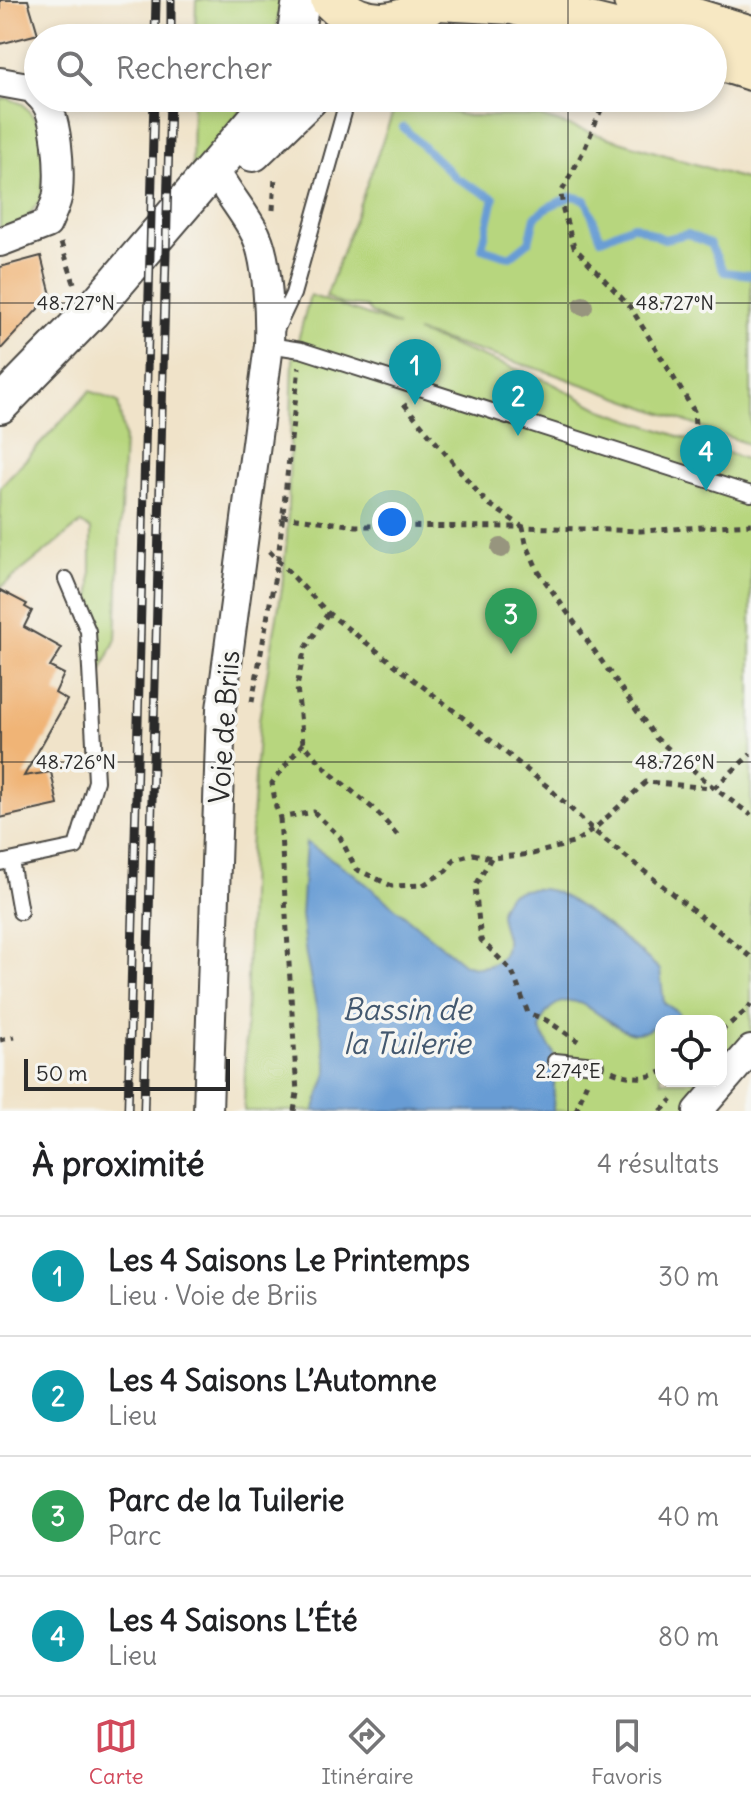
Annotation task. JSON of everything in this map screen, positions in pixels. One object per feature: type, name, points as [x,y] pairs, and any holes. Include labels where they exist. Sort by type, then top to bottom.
[{"type":"main road","points":[[331,0],[346,14],[366,24]]},
{"type":"main road","points":[[395,24],[421,12],[436,0],[513,4],[594,24]]},
{"type":"main road","points":[[634,0],[712,24]]},
{"type":"main road","points":[[727,29],[751,36]]},
{"type":"main road","points":[[727,62],[751,70]]},
{"type":"street","points":[[297,24],[301,0]]},
{"type":"street","points":[[0,82],[24,86]]},
{"type":"street","points":[[0,242],[47,224],[58,195],[57,154],[51,112]]},
{"type":"street","points":[[206,189],[263,112]]},
{"type":"street","points":[[1,406],[206,189],[294,112]]},
{"type":"street","name":"Voie de Briis","points":[[206,189],[249,225],[261,247],[270,312],[269,345],[221,709],[208,1111]]},
{"type":"street","points":[[689,1102],[751,1050]]},
{"type":"lane","name":"Voie de Briis","points":[[269,345],[293,294],[344,112]]},
{"type":"lane","points":[[269,345],[301,350],[751,494]]},
{"type":"lane","points":[[20,912],[6,862],[76,847],[96,781],[88,631],[66,579]]},
{"type":"lane","points":[[555,1061],[596,1065]]},
{"type":"path","points":[[600,112],[561,193],[563,210],[574,247],[631,308],[694,411],[699,477]]},
{"type":"path","points":[[249,225],[273,217],[273,179],[283,169]]},
{"type":"path","points":[[60,241],[78,295]]},
{"type":"path","points":[[278,559],[301,350]]},
{"type":"path","points":[[384,378],[424,432],[486,502],[523,527],[538,571],[656,738],[751,815]]},
{"type":"path","points":[[282,516],[356,526],[641,531],[751,524]]},
{"type":"path","points":[[245,531],[278,559],[328,613],[548,787],[593,830],[751,957]]},
{"type":"path","points":[[328,613],[304,651],[297,687],[303,743],[330,773],[375,810],[400,838]]},
{"type":"path","points":[[294,1111],[297,1093],[280,818],[272,783],[303,743]]},
{"type":"path","points":[[280,818],[314,812],[340,837],[356,869],[392,886],[423,885],[446,871],[455,859],[473,854],[491,858],[532,854],[573,843],[593,830],[646,782],[714,788],[751,754]]},
{"type":"path","points":[[491,858],[475,887],[481,940],[512,971],[528,1013],[546,1020]]},
{"type":"path","points":[[727,1026],[751,1004]]},
{"type":"path","points":[[0,1040],[15,1037]]},
{"type":"path","points":[[596,1065],[629,1078],[655,1075]]},
{"type":"green space","points":[[196,0],[281,0],[277,24],[195,24]]},
{"type":"green space","points":[[7,98],[23,104],[24,112],[30,112],[41,126],[45,162],[41,199],[23,223],[0,229],[0,100]]},
{"type":"green space","points":[[193,112],[239,112],[238,115],[192,176]]},
{"type":"green space","points":[[393,112],[537,116],[751,181],[751,445],[548,372],[416,332],[548,381],[602,410],[751,461],[751,1034],[727,1063],[727,1015],[655,1015],[655,1087],[706,1087],[682,1111],[244,1111],[250,849],[259,720],[282,588],[287,536],[293,359],[310,295],[398,326],[371,313],[366,307],[341,304],[326,297]]},
{"type":"green space","points":[[90,391],[118,402],[124,436],[116,639],[100,674],[97,627],[91,621],[91,530],[81,523],[0,588],[0,487]]},
{"type":"water","name":"Bassin de la Tuilerie","points":[[306,842],[354,874],[464,964],[471,966],[492,964],[503,955],[506,939],[500,910],[508,895],[535,889],[552,891],[607,926],[660,970],[664,1003],[679,1015],[655,1015],[655,1024],[647,1031],[634,1033],[621,1029],[583,1005],[570,1001],[553,1006],[545,1015],[540,1030],[555,1061],[553,1111],[314,1111],[327,1073],[327,1062],[301,915]]},
{"type":"building","points":[[0,0],[28,0],[35,24],[24,24],[24,38],[0,44]]},
{"type":"building","points":[[41,256],[51,295],[0,350],[0,267]]},
{"type":"building","points":[[0,590],[27,604],[25,607],[32,611],[24,627],[62,648],[50,667],[64,674],[55,693],[67,700],[24,776],[51,772],[58,805],[0,818]]},
{"type":"waterway","points":[[403,127],[456,178],[494,198],[482,248],[510,257],[529,242],[535,217],[572,196],[586,200],[601,239],[633,225],[664,239],[688,234],[710,244],[724,272],[751,275]]},
{"type":"railway","points":[[155,24],[156,0]]},
{"type":"railway","points":[[171,0],[171,24]]},
{"type":"railway","points":[[128,1111],[154,112]]},
{"type":"railway","points":[[144,1111],[170,112]]},
{"type":"place","name":"Les 4 Saisons Le Printemps","points":[[415,405]]},
{"type":"place","name":"Les 4 Saisons L’Automne","points":[[518,436]]},
{"type":"place","name":"Les 4 Saisons L’Été","points":[[706,491]]},
{"type":"place","name":"Parc de la Tuilerie","points":[[511,654]]}]
